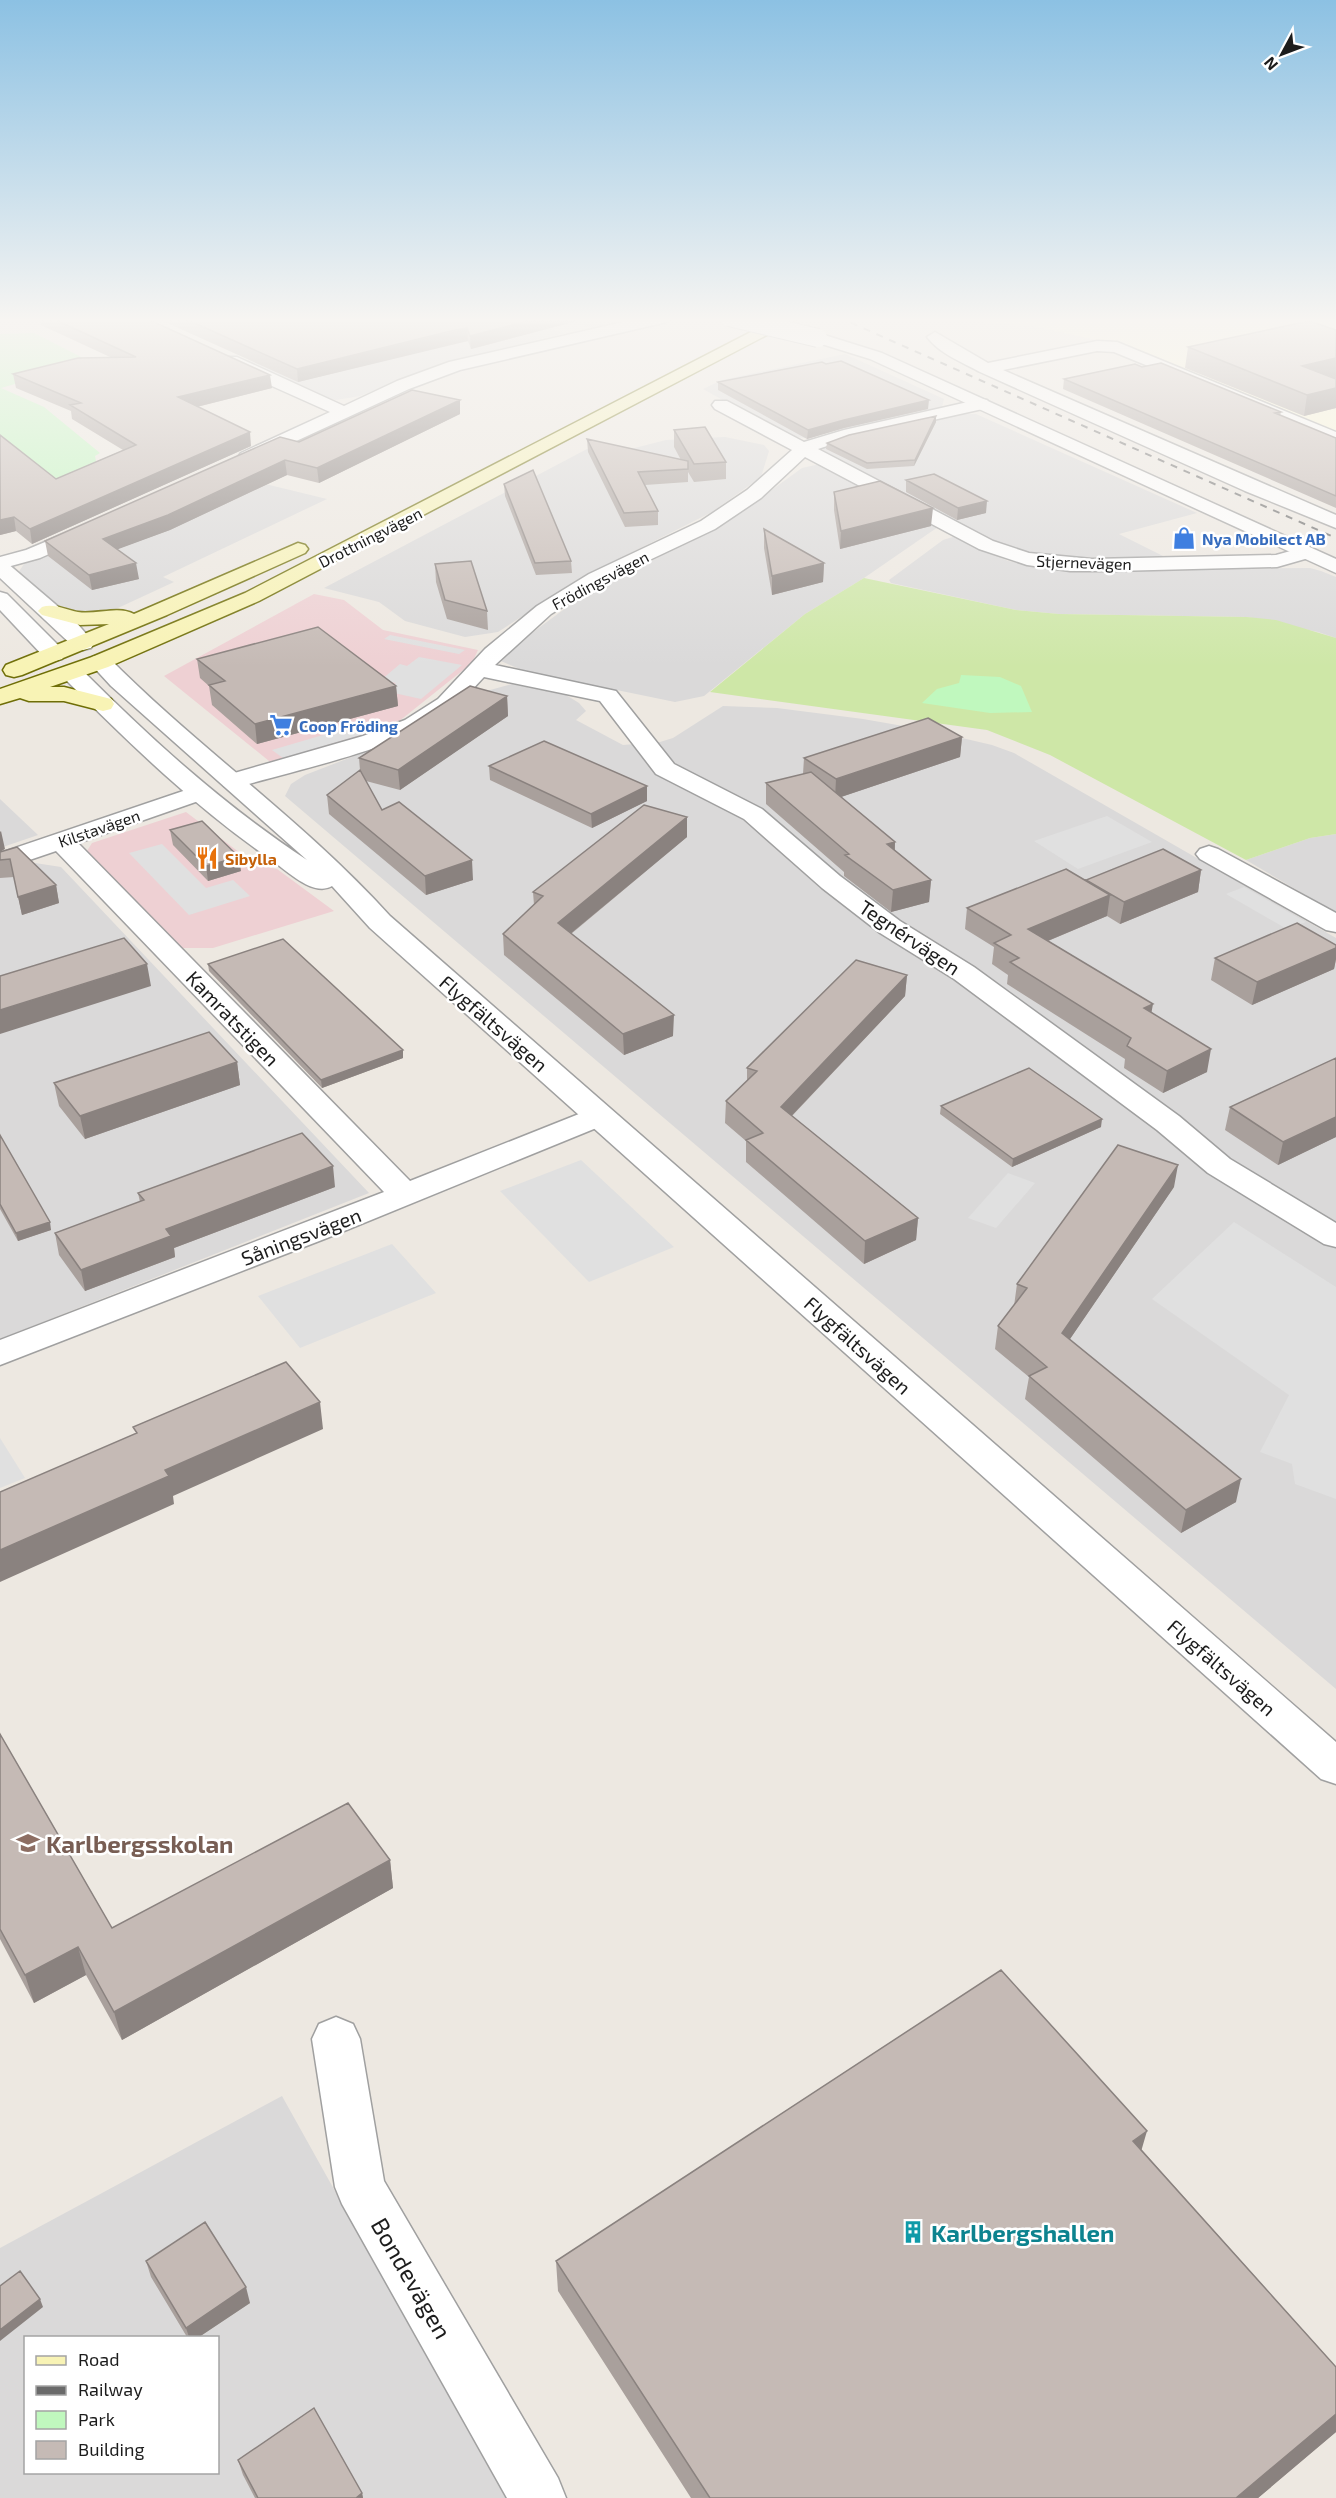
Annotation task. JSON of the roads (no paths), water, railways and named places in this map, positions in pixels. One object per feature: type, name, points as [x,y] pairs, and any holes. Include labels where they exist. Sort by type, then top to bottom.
[{"type":"main road","name":"Drottningvägen","points":[[374,513],[532,434]]},
{"type":"main road","name":"Drottningvägen","points":[[4,688],[72,673],[211,615],[290,578],[568,434]]},
{"type":"main road","name":"Drottningvägen","points":[[4,688],[54,654],[160,611],[310,543]]},
{"type":"main road","points":[[50,611],[80,619],[97,620],[160,611]]},
{"type":"main road","points":[[82,643],[100,662]]},
{"type":"main road","points":[[54,654],[72,673]]},
{"type":"main road","points":[[4,688],[64,694],[103,704]]},
{"type":"street","points":[[227,466],[297,434]]},
{"type":"street","name":"Stjernevägen","points":[[774,434],[986,545],[1005,554],[1030,560],[1057,564],[1132,565],[1277,561],[1305,553]]},
{"type":"street","name":"Frödingsvägen","points":[[233,781],[371,741],[412,725],[446,704],[544,610],[596,578],[708,525],[754,494],[803,449],[850,434]]},
{"type":"street","points":[[1045,434],[1336,567]]},
{"type":"street","points":[[1133,434],[1336,522]]},
{"type":"street","points":[[82,643],[0,565],[33,554],[100,525]]},
{"type":"street","points":[[0,598],[54,654]]},
{"type":"street","name":"Flygfältsvägen","points":[[100,662],[322,860],[380,922],[1336,1767]]},
{"type":"street","name":"Tegnérvägen","points":[[480,669],[608,696],[665,770],[753,814],[831,882],[890,927],[964,973],[1176,1129],[1219,1166],[1336,1237]]},
{"type":"street","name":"Flygfältsvägen","points":[[72,673],[198,793],[272,849],[380,922]]},
{"type":"street","name":"Kilstavägen","points":[[0,862],[233,781]]},
{"type":"street","name":"Kamratstigen","points":[[61,841],[405,1195]]},
{"type":"street","points":[[1209,854],[1336,924]]},
{"type":"street","name":"Såningsvägen","points":[[0,1353],[405,1195],[600,1116]]},
{"type":"street","name":"Bondevägen","points":[[336,2039],[360,2187],[538,2498]]},
{"type":"railway","points":[[1101,434],[1336,538]]},
{"type":"place","name":"Nya Mobilect AB","points":[[1184,538]]},
{"type":"place","name":"Coop Fröding","points":[[281,725]]},
{"type":"place","name":"Sibylla","points":[[207,858]]},
{"type":"place","name":"Karlbergsskolan","points":[[28,1843]]},
{"type":"place","name":"Karlbergshallen","points":[[913,2232]]}]
